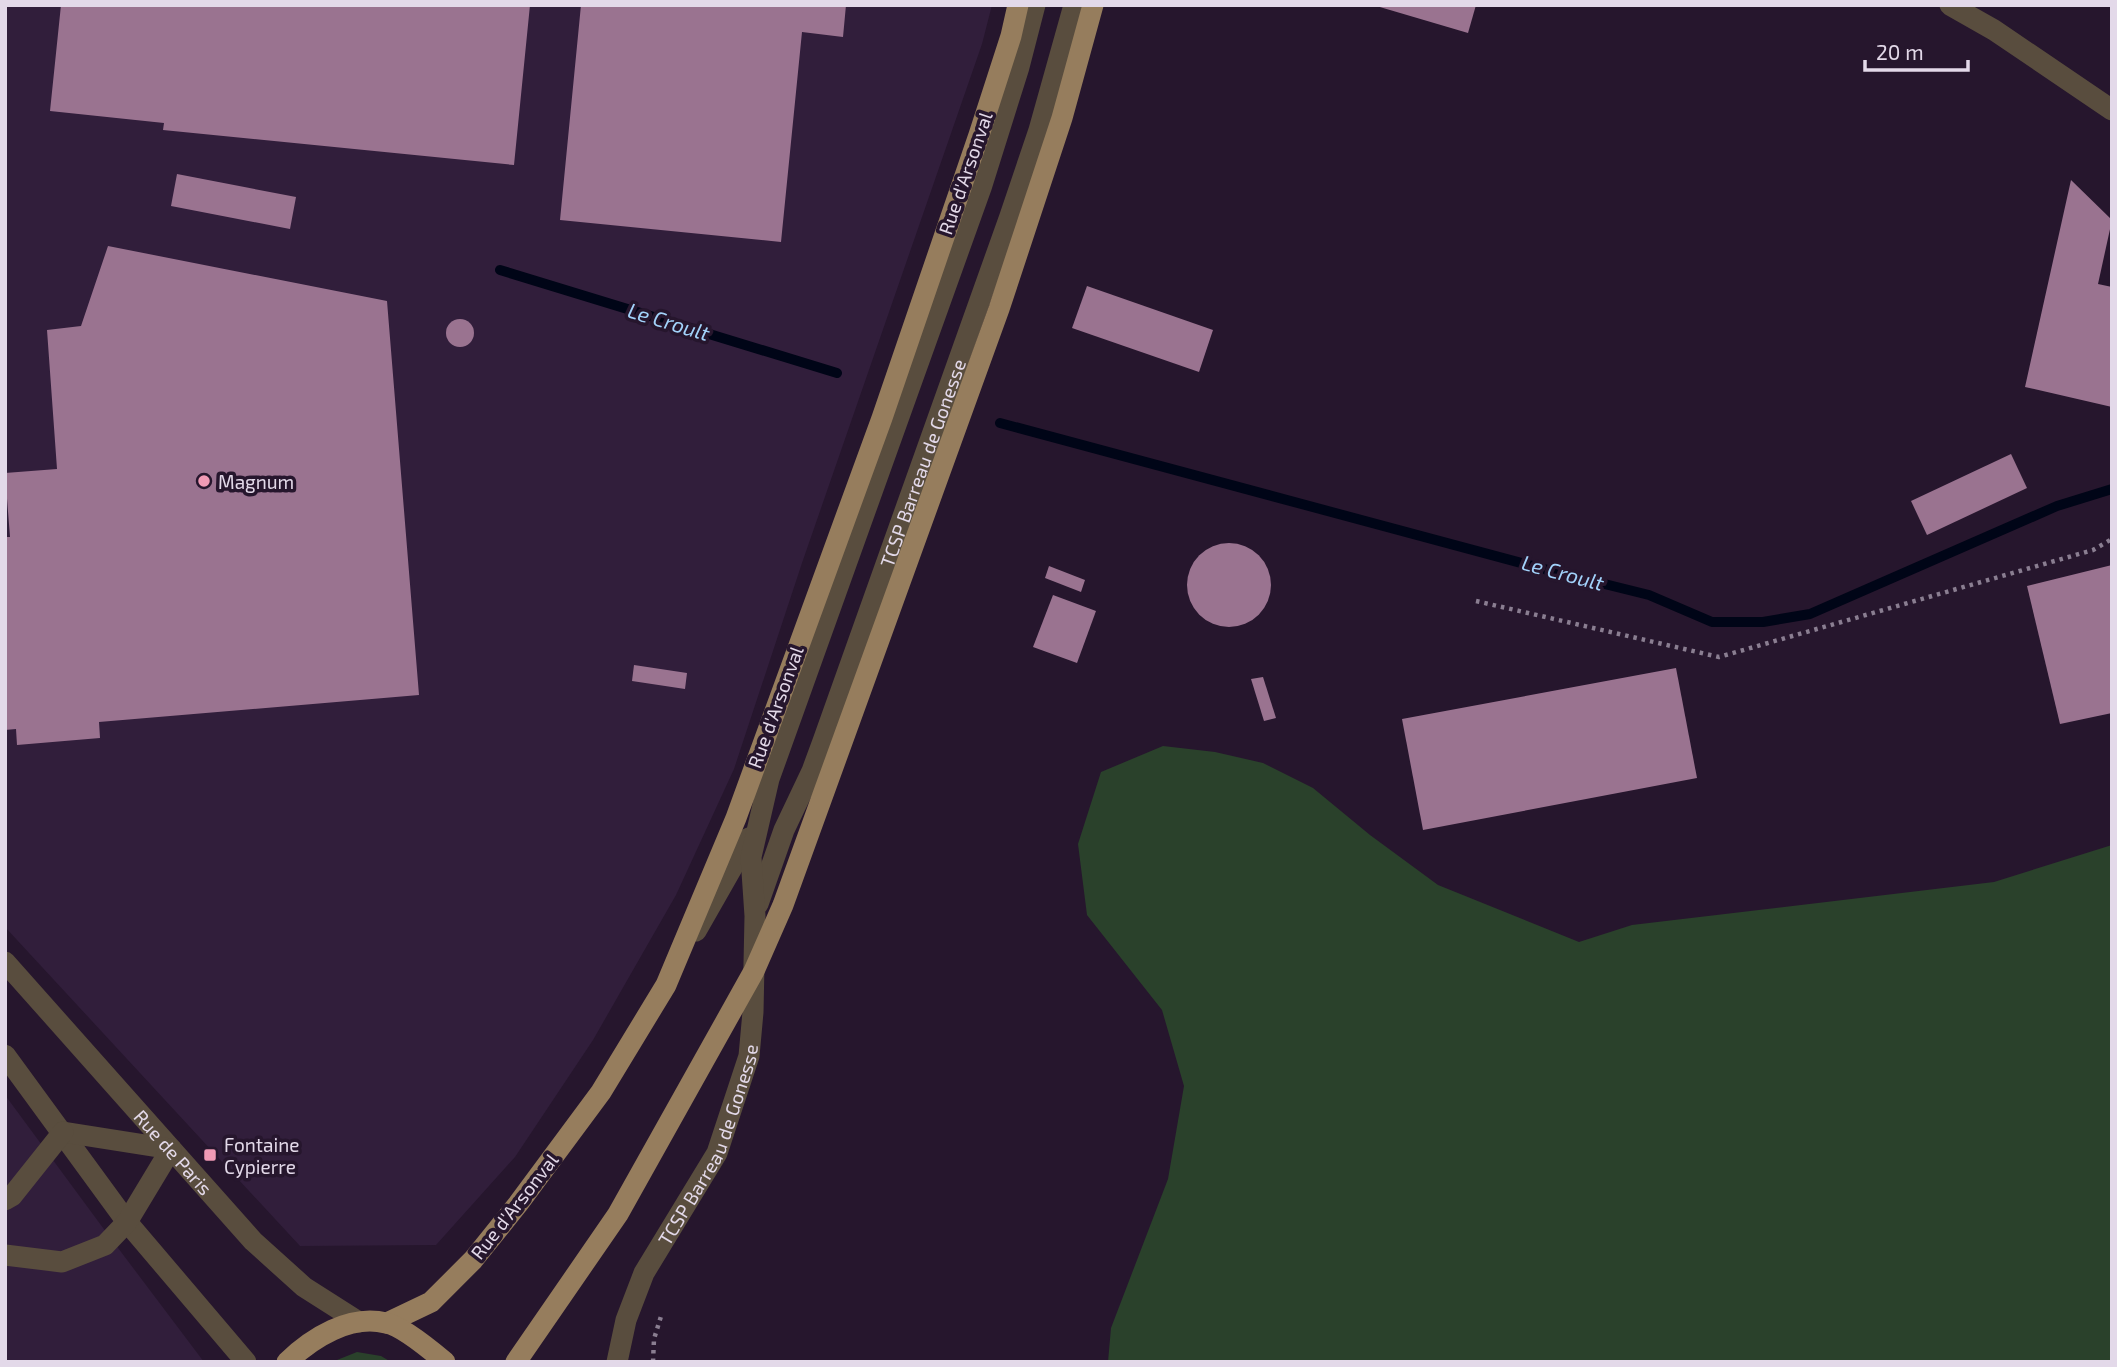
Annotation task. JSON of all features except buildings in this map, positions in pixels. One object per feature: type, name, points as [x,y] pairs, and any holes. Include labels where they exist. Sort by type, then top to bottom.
[{"type":"main road","name":"Rue d'Arsonval","points":[[387,1322],[431,1302],[473,1260],[601,1092],[666,985],[736,818],[882,418],[979,135],[1011,36],[1018,5]]},
{"type":"main road","points":[[516,1362],[618,1214],[754,971],[783,905],[999,310],[1062,118],[1093,5]]},
{"type":"main road","points":[[288,1362],[321,1334],[359,1322],[387,1322],[426,1346],[445,1362]]},
{"type":"street","name":"TCSP Barreau de Gonesse","points":[[617,1362],[626,1320],[644,1273],[718,1153],[749,1056],[755,916],[751,858],[769,779],[981,188],[1035,5]]},
{"type":"street","name":"TCSP Barreau de Gonesse","points":[[755,916],[784,830],[823,741],[1006,229],[1040,130],[1074,5]]},
{"type":"street","points":[[1950,5],[1994,30],[2112,110]]},
{"type":"street","name":"TCSP Barreau de Gonesse","points":[[666,985],[757,824]]},
{"type":"street","name":"Rue de Paris","points":[[5,962],[253,1241],[304,1287],[359,1322]]},
{"type":"street","points":[[5,1055],[127,1222],[246,1362]]},
{"type":"street","points":[[5,1255],[62,1262],[105,1244],[127,1222],[171,1149],[63,1132]]},
{"type":"street","points":[[5,1199],[12,1196],[63,1132]]},
{"type":"path","points":[[1476,601],[1719,657],[2092,550],[2112,539]]},
{"type":"shaded area","points":[[5,5],[992,5],[982,44],[802,563],[734,769],[676,895],[593,1040],[515,1157],[436,1245],[300,1246],[5,927]]},
{"type":"shaded area","points":[[5,1095],[106,1232],[204,1362],[5,1362]]},
{"type":"green space","points":[[1163,746],[1215,752],[1263,763],[1313,788],[1370,835],[1438,885],[1579,942],[1632,925],[1994,882],[2112,845],[2112,1362],[1108,1362],[1111,1328],[1168,1179],[1184,1086],[1162,1010],[1087,915],[1078,844],[1101,772]]},
{"type":"green space","points":[[357,1352],[381,1356],[391,1362],[332,1362]]},
{"type":"waterway","name":"Le Croult","points":[[500,270],[837,373]]},
{"type":"waterway","name":"Le Croult","points":[[1000,423],[1649,595],[1712,622],[1763,622],[1810,614],[2057,506],[2112,489]]},
{"type":"place","name":"Magnum","points":[[204,481]]},
{"type":"place","name":"Fontaine Cypierre","points":[[210,1155]]}]
